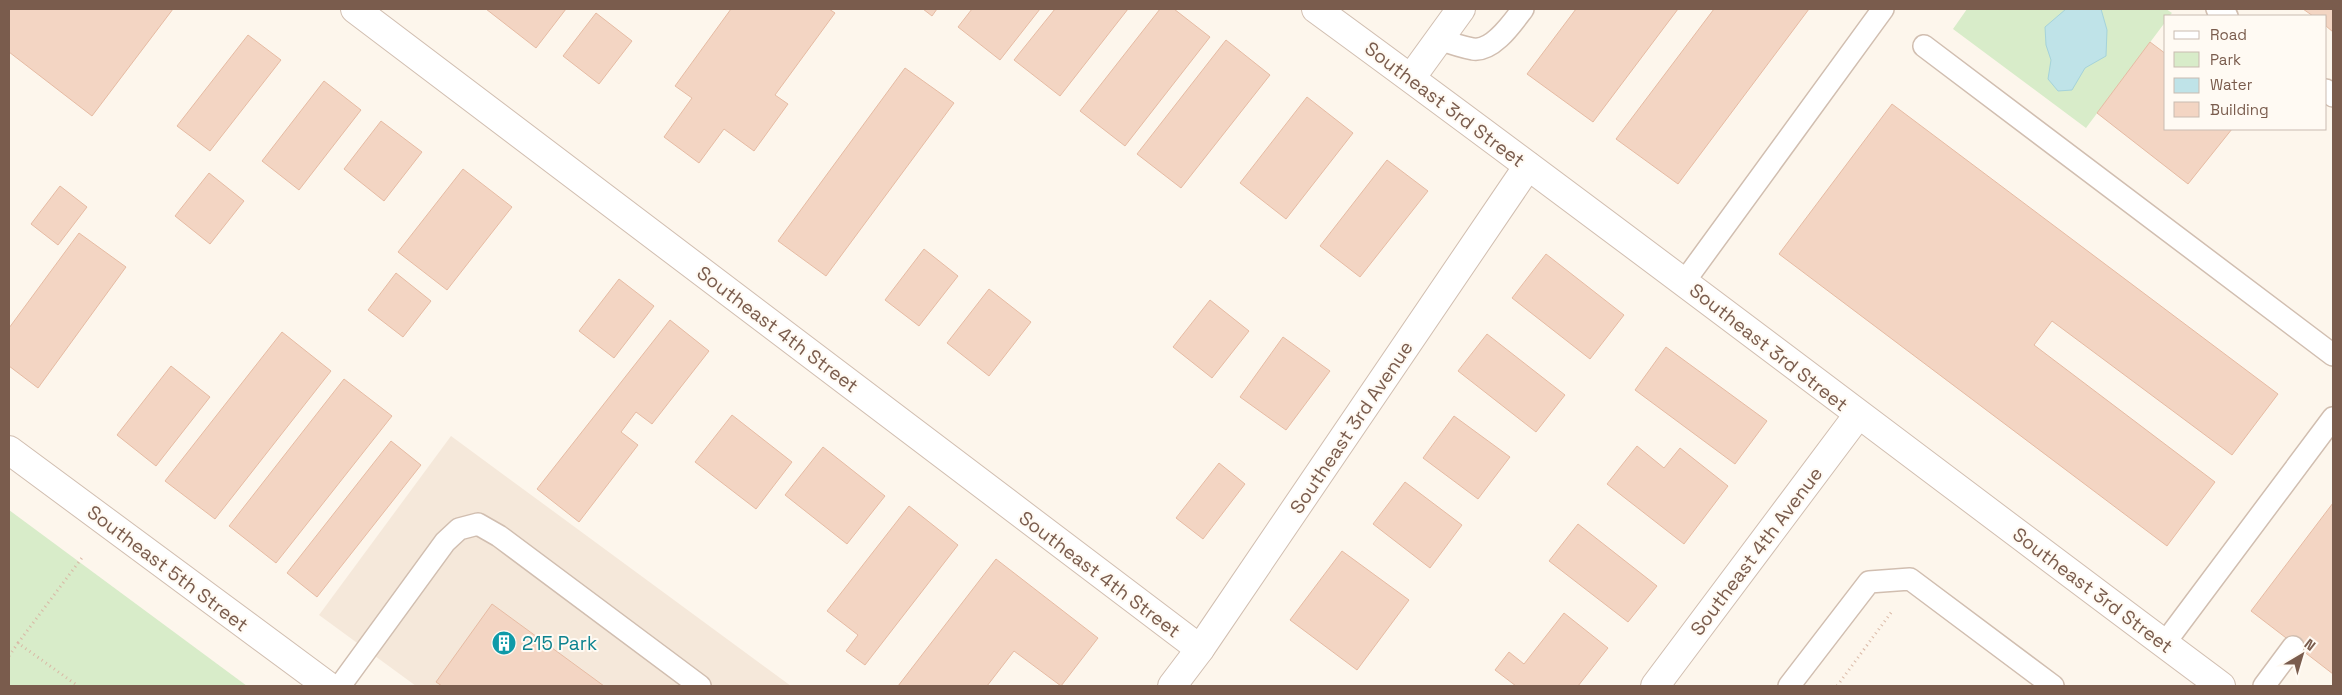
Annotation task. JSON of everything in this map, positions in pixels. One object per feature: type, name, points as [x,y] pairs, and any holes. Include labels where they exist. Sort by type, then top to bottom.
[{"type":"street","name":"Southeast 4th Street","points":[[356,9],[1200,649]]},
{"type":"street","name":"Southeast 3rd Street","points":[[1316,9],[1684,282],[1858,416],[2221,686]]},
{"type":"street","points":[[1411,78],[1461,9]]},
{"type":"street","name":"Southeast 3rd Avenue","points":[[1172,686],[1200,649],[1528,166]]},
{"type":"street","name":"Southeast 4th Avenue","points":[[1655,686],[1858,416]]},
{"type":"street","name":"Southeast 5th Street","points":[[9,450],[328,686]]},
{"type":"lane","points":[[1439,39],[1475,50],[1492,43],[1505,32],[1523,9]]},
{"type":"lane","points":[[1684,282],[1883,9]]},
{"type":"lane","points":[[1924,46],[2333,355]]},
{"type":"lane","points":[[2164,644],[2333,418]]},
{"type":"lane","points":[[340,686],[445,542],[459,529],[478,524],[499,536],[700,686]]},
{"type":"lane","points":[[1789,686],[1869,582],[1910,579],[2053,686]]},
{"type":"lane","points":[[2264,686],[2293,647]]},
{"type":"path","points":[[9,656],[84,555]]},
{"type":"path","points":[[1837,686],[1895,608]]},
{"type":"path","points":[[18,643],[78,686]]},
{"type":"shaded area","points":[[451,436],[791,686],[416,686],[319,615]]},
{"type":"green space","points":[[1967,9],[2166,9],[2172,13],[2164,15],[2164,24],[2086,128],[1953,29]]},
{"type":"green space","points":[[9,510],[247,686],[9,686]]},
{"type":"water","points":[[2066,9],[2101,9],[2107,30],[2106,56],[2085,68],[2072,90],[2058,91],[2048,79],[2051,60],[2046,45],[2045,27]]},
{"type":"building","points":[[9,9],[173,9],[92,116],[9,52]]},
{"type":"building","points":[[486,9],[566,9],[536,48]]},
{"type":"building","points":[[731,9],[829,9],[835,13],[775,95],[788,104],[754,151],[724,129],[699,163],[664,137],[692,98],[675,86]]},
{"type":"building","points":[[923,9],[937,9],[932,16]]},
{"type":"building","points":[[972,9],[1040,9],[1000,60],[958,27]]},
{"type":"building","points":[[1055,9],[1128,9],[1060,96],[1014,60]]},
{"type":"building","points":[[1160,9],[1174,9],[1210,37],[1125,146],[1080,111]]},
{"type":"building","points":[[1576,9],[1678,9],[1593,122],[1527,74]]},
{"type":"building","points":[[1714,9],[1809,9],[1678,184],[1616,139]]},
{"type":"building","points":[[2303,9],[2333,9],[2333,32],[2327,27],[2327,15],[2312,15]]},
{"type":"building","points":[[596,13],[632,41],[599,84],[563,56]]},
{"type":"building","points":[[248,35],[281,60],[210,151],[177,126]]},
{"type":"building","points":[[1226,40],[1270,75],[1181,188],[1137,154]]},
{"type":"building","points":[[2150,42],[2164,52],[2164,130],[2231,130],[2188,184],[2097,113]]},
{"type":"building","points":[[905,68],[954,103],[826,276],[778,241]]},
{"type":"building","points":[[324,81],[361,110],[299,190],[262,161]]},
{"type":"building","points":[[1307,97],[1353,133],[1286,219],[1240,183]]},
{"type":"building","points":[[1892,104],[2278,394],[2232,455],[2052,321],[2034,345],[2215,482],[2167,546],[1779,254]]},
{"type":"building","points":[[381,121],[422,152],[384,201],[344,169]]},
{"type":"building","points":[[1387,160],[1428,191],[1360,277],[1320,246]]},
{"type":"building","points":[[463,169],[512,207],[447,290],[398,252]]},
{"type":"building","points":[[209,173],[244,201],[210,244],[175,216]]},
{"type":"building","points":[[60,186],[87,207],[58,245],[31,224]]},
{"type":"building","points":[[79,233],[126,267],[38,388],[9,366],[9,328]]},
{"type":"building","points":[[924,249],[958,276],[919,326],[885,300]]},
{"type":"building","points":[[1546,254],[1624,315],[1590,359],[1512,298]]},
{"type":"building","points":[[396,273],[431,301],[403,337],[368,310]]},
{"type":"building","points":[[619,279],[654,306],[614,358],[579,331]]},
{"type":"building","points":[[989,289],[1031,322],[989,376],[947,343]]},
{"type":"building","points":[[1210,300],[1249,331],[1212,378],[1173,347]]},
{"type":"building","points":[[670,320],[709,351],[652,424],[636,412],[621,432],[638,445],[579,522],[537,489]]},
{"type":"building","points":[[282,332],[331,371],[215,519],[165,481]]},
{"type":"building","points":[[1487,334],[1565,395],[1536,432],[1458,371]]},
{"type":"building","points":[[1283,337],[1330,371],[1286,430],[1240,397]]},
{"type":"building","points":[[1666,347],[1767,421],[1735,464],[1635,390]]},
{"type":"building","points":[[171,366],[210,397],[156,466],[117,435]]},
{"type":"building","points":[[344,379],[392,416],[276,563],[229,526]]},
{"type":"building","points":[[732,415],[792,462],[756,509],[695,462]]},
{"type":"building","points":[[1454,416],[1510,457],[1478,499],[1423,458]]},
{"type":"building","points":[[391,441],[421,465],[317,597],[287,573]]},
{"type":"building","points":[[1637,446],[1664,468],[1680,448],[1728,486],[1684,544],[1607,484]]},
{"type":"building","points":[[823,447],[885,496],[847,544],[785,495]]},
{"type":"building","points":[[1219,463],[1245,484],[1203,539],[1176,518]]},
{"type":"building","points":[[1405,482],[1462,525],[1430,568],[1373,524]]},
{"type":"building","points":[[2333,503],[2333,674],[2251,611]]},
{"type":"building","points":[[909,506],[958,545],[865,665],[846,651],[858,635],[827,611]]},
{"type":"building","points":[[1578,524],[1657,586],[1628,622],[1549,561]]},
{"type":"building","points":[[1342,551],[1409,600],[1357,670],[1290,620]]},
{"type":"building","points":[[996,559],[1098,638],[1061,686],[1014,651],[987,686],[898,686]]},
{"type":"building","name":"215 Park","points":[[492,604],[604,686],[442,686],[436,682]]},
{"type":"building","points":[[1564,613],[1608,648],[1578,686],[1516,686],[1495,670],[1509,652],[1524,664]]},
{"type":"place","name":"215 Park","points":[[504,643]]}]
